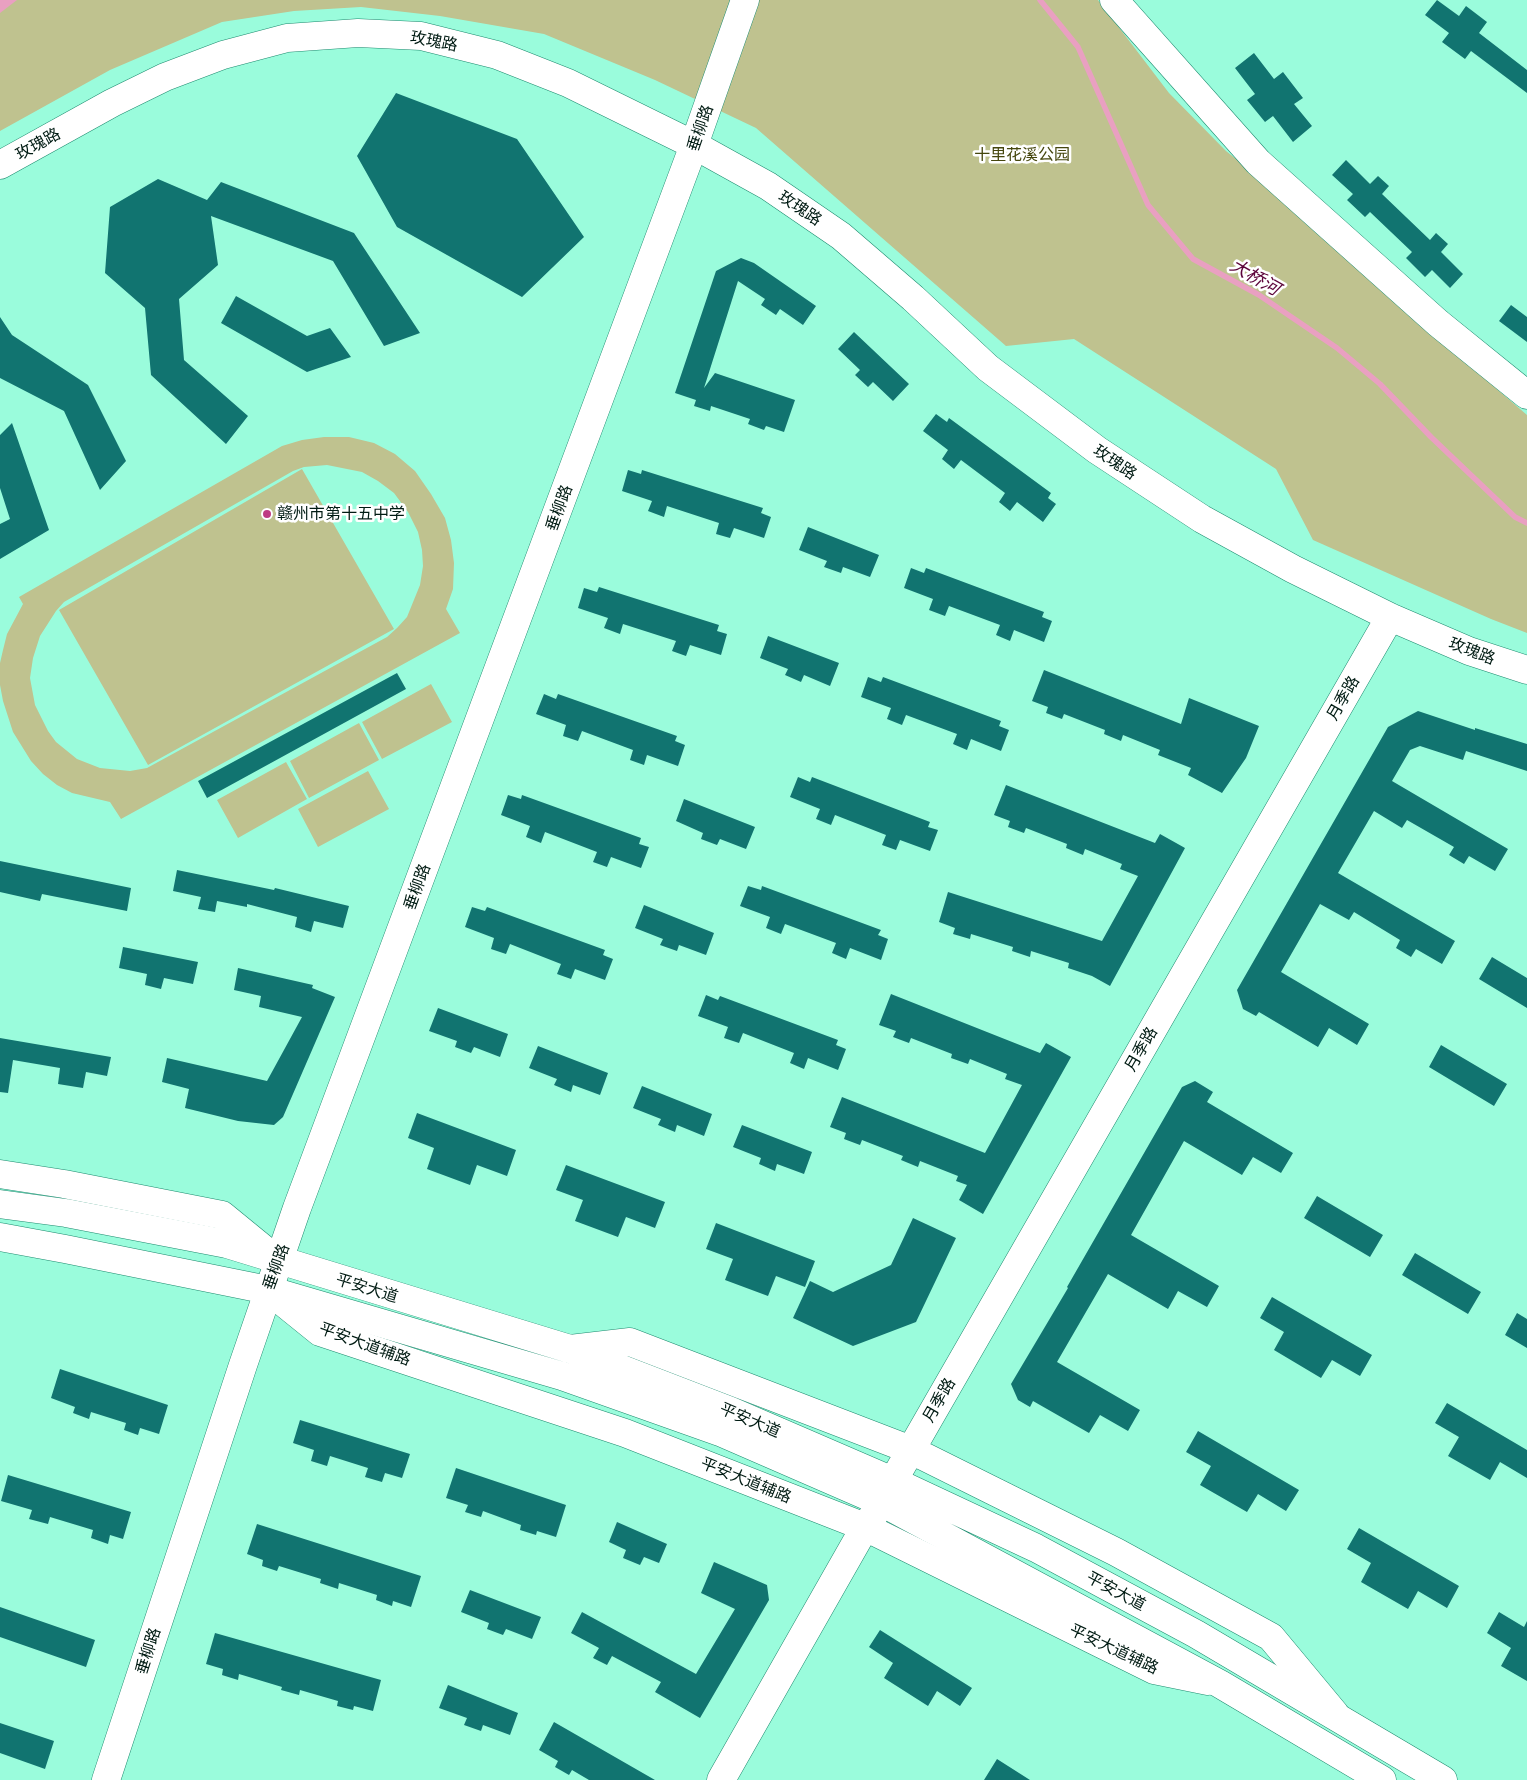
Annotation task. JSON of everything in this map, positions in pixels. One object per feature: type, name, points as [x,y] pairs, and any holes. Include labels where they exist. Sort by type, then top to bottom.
[{"type":"street","name":"垂柳路","points":[[106,1780],[268,1290],[694,145],[744,0]]},
{"type":"street","points":[[1114,0],[1258,162],[1438,323],[1527,395]]},
{"type":"street","name":"玫瑰路","points":[[0,165],[121,99],[166,77],[214,58],[287,38],[358,33],[421,36],[497,55],[568,82],[694,145],[768,186],[841,236],[913,298],[988,368],[1097,450],[1202,519],[1293,569],[1390,616],[1469,651],[1527,670]]},
{"type":"street","name":"月季路","points":[[721,1780],[1390,616]]},
{"type":"street","points":[[0,1174],[64,1184],[222,1215],[279,1261]]},
{"type":"street","name":"平安大道","points":[[0,1204],[66,1213],[225,1244],[570,1349],[731,1411],[887,1491],[1382,1780]]},
{"type":"street","name":"平安大道","points":[[0,1237],[65,1248],[268,1290],[562,1376],[887,1491],[1036,1548],[1196,1634],[1336,1715],[1443,1780]]},
{"type":"street","name":"平安大道辅路","points":[[268,1290],[320,1332],[625,1433],[865,1527],[1154,1670],[1220,1684]]},
{"type":"street","points":[[570,1349],[630,1342],[911,1450],[1116,1552],[1271,1637],[1336,1715]]},
{"type":"street","points":[[562,1376],[625,1433]]},
{"type":"street","points":[[1036,1548],[1116,1552]]},
{"type":"green space","name":"十里花溪公园","points":[[0,0],[1098,0],[1169,93],[1226,151],[1305,214],[1476,371],[1527,415],[1527,633],[1491,619],[1313,540],[1276,469],[1074,339],[1006,346],[756,128],[655,80],[544,34],[440,16],[361,7],[294,11],[222,22],[110,70],[0,131]]},
{"type":"green space","points":[[324,437],[349,437],[374,443],[395,454],[415,471],[445,518],[451,540],[454,563],[453,589],[446,609],[460,633],[121,819],[110,802],[72,793],[57,785],[31,761],[13,732],[3,701],[0,685],[0,663],[7,634],[23,604],[19,597],[282,446],[302,440]],"holes":[[[327,465],[362,472],[394,493],[408,512],[418,532],[422,550],[423,566],[420,585],[407,617],[387,637],[147,768],[130,771],[100,768],[77,759],[56,742],[48,731],[35,705],[30,678],[33,658],[40,636],[64,602],[293,471],[304,467]]]},
{"type":"green space","points":[[302,469],[394,629],[148,765],[59,610]]},
{"type":"green space","points":[[431,684],[452,722],[382,759],[362,722]]},
{"type":"green space","points":[[359,723],[379,760],[309,798],[290,761]]},
{"type":"green space","points":[[286,762],[307,799],[238,838],[217,800]]},
{"type":"green space","points":[[368,771],[389,809],[318,847],[298,809]]},
{"type":"shaded area","points":[[0,0],[17,0],[0,13]]},
{"type":"building","points":[[1437,0],[1459,16],[1466,6],[1487,22],[1479,33],[1527,70],[1527,93],[1471,51],[1465,59],[1442,42],[1449,33],[1425,15]]},
{"type":"building","points":[[1254,53],[1274,79],[1283,72],[1303,98],[1294,104],[1312,126],[1293,142],[1273,116],[1265,122],[1247,100],[1255,94],[1235,68]]},
{"type":"building","points":[[396,93],[517,139],[584,237],[522,297],[397,227],[357,156]]},
{"type":"building","points":[[1346,160],[1370,184],[1378,176],[1389,186],[1382,194],[1430,240],[1436,233],[1448,244],[1441,252],[1463,274],[1450,288],[1432,270],[1425,277],[1406,258],[1412,252],[1370,212],[1365,217],[1347,200],[1353,194],[1332,175]]},
{"type":"building","points":[[158,179],[207,200],[221,182],[354,233],[420,333],[384,346],[333,261],[211,216],[218,265],[179,299],[184,360],[248,416],[226,444],[151,375],[145,308],[105,273],[110,207]]},
{"type":"building","points":[[741,258],[754,263],[816,306],[803,325],[780,309],[776,315],[761,305],[765,299],[738,281],[704,388],[715,373],[795,400],[784,432],[766,426],[764,430],[748,424],[750,419],[711,406],[710,411],[694,406],[696,400],[675,393],[716,271]]},
{"type":"building","points":[[236,296],[307,336],[330,328],[351,357],[307,372],[221,323]]},
{"type":"building","points":[[1511,305],[1527,317],[1527,342],[1499,321]]},
{"type":"building","points":[[0,317],[12,335],[88,385],[126,461],[100,490],[64,411],[0,378]]},
{"type":"building","points":[[854,332],[909,384],[893,401],[873,382],[868,387],[855,375],[860,370],[838,349]]},
{"type":"building","points":[[936,414],[947,422],[949,418],[1051,493],[1048,498],[1056,504],[1043,522],[1017,502],[1010,511],[999,502],[1005,493],[961,460],[954,469],[942,459],[948,450],[923,431]]},
{"type":"building","points":[[12,423],[49,530],[0,559],[0,524],[10,519],[0,488],[0,435]]},
{"type":"building","points":[[628,470],[641,474],[642,470],[763,508],[761,513],[771,517],[764,538],[734,528],[730,538],[716,534],[719,523],[667,506],[664,517],[648,511],[652,501],[622,491]]},
{"type":"building","points":[[808,527],[879,555],[870,577],[843,567],[841,573],[824,567],[827,561],[799,550]]},
{"type":"building","points":[[911,568],[924,573],[926,568],[1044,612],[1042,617],[1052,621],[1044,642],[1014,630],[1010,641],[996,635],[1000,625],[949,606],[945,616],[929,610],[933,599],[904,588]]},
{"type":"building","points":[[599,587],[719,625],[717,631],[727,634],[721,655],[690,645],[686,656],[672,651],[676,641],[623,624],[620,634],[604,628],[608,618],[578,608],[584,588],[597,592]]},
{"type":"building","points":[[768,636],[839,663],[830,686],[804,675],[801,682],[785,675],[788,669],[760,658]]},
{"type":"building","points":[[1044,670],[1181,724],[1189,698],[1259,726],[1246,758],[1222,793],[1188,775],[1191,768],[1158,755],[1160,750],[1123,735],[1121,741],[1104,734],[1105,730],[1064,714],[1062,719],[1046,713],[1048,707],[1032,701]]},
{"type":"building","points":[[397,673],[406,689],[207,798],[198,781]]},
{"type":"building","points":[[868,677],[881,682],[883,677],[1001,721],[999,726],[1009,730],[1001,751],[971,739],[967,750],[953,744],[957,734],[906,715],[902,725],[887,719],[891,708],[861,697]]},
{"type":"building","points":[[544,694],[556,699],[558,694],[677,736],[675,741],[685,745],[678,766],[647,755],[644,765],[630,760],[633,750],[582,731],[578,741],[563,736],[566,725],[536,714]]},
{"type":"building","points":[[1418,711],[1475,730],[1475,728],[1527,744],[1527,771],[1466,751],[1463,760],[1420,746],[1410,750],[1392,781],[1508,849],[1495,871],[1469,856],[1464,864],[1449,855],[1454,847],[1407,820],[1402,828],[1374,811],[1338,873],[1455,941],[1442,964],[1416,949],[1411,957],[1396,948],[1400,940],[1354,912],[1349,920],[1320,904],[1281,972],[1369,1024],[1357,1045],[1329,1028],[1318,1047],[1259,1012],[1256,1016],[1243,1009],[1237,990],[1388,727]]},
{"type":"building","points":[[798,777],[810,782],[812,777],[930,822],[928,827],[938,830],[930,851],[900,840],[896,850],[882,845],[886,835],[835,815],[831,825],[816,819],[820,809],[790,797]]},
{"type":"building","points":[[1006,785],[1155,843],[1160,834],[1185,848],[1110,986],[1092,976],[1068,968],[1069,963],[1031,951],[1030,957],[1012,951],[1013,947],[971,934],[970,939],[953,934],[955,928],[939,922],[948,892],[1102,941],[1138,876],[1120,869],[1122,864],[1085,849],[1083,855],[1066,848],[1067,844],[1026,828],[1024,833],[1008,827],[1010,821],[994,815]]},
{"type":"building","points":[[508,795],[521,799],[522,795],[641,838],[639,844],[649,847],[641,868],[611,857],[607,867],[593,862],[597,852],[545,832],[541,843],[526,837],[530,826],[501,815]]},
{"type":"building","points":[[684,799],[755,827],[746,849],[720,839],[717,845],[701,839],[703,833],[676,821]]},
{"type":"building","points":[[0,861],[131,888],[127,911],[42,894],[40,901],[0,892]]},
{"type":"building","points":[[177,870],[274,890],[275,888],[349,906],[343,928],[314,921],[311,932],[295,927],[297,917],[247,904],[247,907],[217,901],[215,912],[198,909],[201,897],[173,891]]},
{"type":"building","points":[[748,886],[761,890],[762,886],[881,930],[878,935],[888,939],[881,960],[850,948],[846,959],[832,953],[836,943],[785,924],[781,934],[766,928],[770,917],[740,906]]},
{"type":"building","points":[[644,905],[714,933],[706,955],[679,945],[677,951],[660,945],[663,939],[635,928]]},
{"type":"building","points":[[472,907],[485,911],[487,907],[605,950],[603,955],[613,959],[605,980],[575,969],[571,979],[557,974],[561,964],[510,944],[506,954],[491,949],[494,938],[465,927]]},
{"type":"building","points":[[123,947],[198,962],[193,984],[164,978],[161,989],[145,985],[147,974],[119,968]]},
{"type":"building","points":[[1492,957],[1527,978],[1527,1008],[1479,979]]},
{"type":"building","points":[[238,968],[313,985],[312,988],[335,997],[283,1117],[274,1125],[238,1121],[185,1108],[189,1089],[162,1082],[167,1058],[267,1081],[302,1017],[259,1007],[261,996],[234,990]]},
{"type":"building","points":[[891,994],[1040,1053],[1046,1043],[1071,1057],[983,1214],[959,1200],[967,1185],[956,1181],[958,1176],[920,1161],[918,1167],[901,1160],[903,1156],[862,1140],[860,1145],[844,1139],[846,1133],[830,1127],[842,1097],[985,1153],[1022,1085],[1005,1079],[1007,1074],[970,1059],[968,1064],[951,1058],[952,1054],[911,1038],[909,1043],[893,1037],[896,1031],[879,1025]]},
{"type":"building","points":[[706,995],[718,1000],[720,996],[838,1040],[836,1045],[846,1049],[838,1070],[808,1058],[804,1069],[790,1063],[794,1053],[743,1033],[739,1043],[724,1038],[728,1027],[698,1016]]},
{"type":"building","points":[[438,1008],[508,1034],[500,1057],[474,1047],[471,1053],[455,1047],[457,1041],[429,1031]]},
{"type":"building","points":[[0,1038],[111,1057],[107,1076],[86,1072],[83,1088],[58,1084],[60,1068],[13,1060],[8,1093],[0,1092]]},
{"type":"building","points":[[1441,1045],[1507,1084],[1494,1106],[1429,1067]]},
{"type":"building","points":[[538,1046],[608,1073],[600,1095],[573,1085],[571,1092],[554,1085],[557,1079],[529,1068]]},
{"type":"building","points":[[1195,1081],[1213,1092],[1207,1102],[1293,1153],[1281,1173],[1253,1157],[1242,1175],[1184,1141],[1131,1235],[1219,1286],[1207,1307],[1178,1291],[1168,1309],[1108,1274],[1057,1362],[1140,1410],[1128,1431],[1100,1415],[1089,1433],[1033,1401],[1030,1407],[1018,1400],[1011,1384],[1182,1087]]},
{"type":"building","points":[[642,1086],[712,1114],[704,1136],[677,1125],[675,1132],[658,1125],[661,1119],[633,1108]]},
{"type":"building","points":[[417,1113],[516,1150],[507,1176],[477,1165],[470,1185],[427,1169],[434,1148],[408,1138]]},
{"type":"building","points":[[742,1125],[812,1152],[804,1174],[777,1164],[775,1171],[759,1164],[761,1158],[733,1147]]},
{"type":"building","points":[[566,1165],[665,1202],[655,1228],[626,1217],[618,1237],[575,1221],[583,1200],[556,1190]]},
{"type":"building","points":[[1317,1196],[1383,1235],[1370,1257],[1304,1218]]},
{"type":"building","points":[[913,1218],[956,1238],[916,1322],[853,1346],[793,1318],[810,1281],[833,1292],[891,1265]]},
{"type":"building","points":[[716,1223],[815,1261],[805,1287],[776,1276],[768,1296],[725,1280],[733,1259],[706,1249]]},
{"type":"building","points":[[1415,1253],[1481,1292],[1468,1314],[1402,1275]]},
{"type":"building","points":[[1272,1297],[1372,1355],[1360,1376],[1332,1360],[1321,1378],[1274,1350],[1284,1332],[1260,1318]]},
{"type":"building","points":[[1517,1313],[1527,1319],[1527,1348],[1505,1335]]},
{"type":"building","points":[[60,1369],[168,1405],[159,1434],[140,1428],[138,1435],[124,1430],[126,1423],[91,1412],[89,1419],[73,1413],[75,1407],[51,1398]]},
{"type":"building","points":[[1447,1403],[1527,1450],[1527,1478],[1500,1462],[1490,1480],[1448,1456],[1459,1437],[1435,1423]]},
{"type":"building","points":[[300,1420],[410,1454],[402,1478],[385,1473],[382,1482],[365,1477],[368,1468],[330,1456],[327,1466],[311,1461],[314,1450],[293,1443]]},
{"type":"building","points":[[1198,1431],[1299,1490],[1286,1511],[1258,1494],[1247,1512],[1200,1485],[1211,1466],[1186,1452]]},
{"type":"building","points":[[456,1468],[566,1505],[556,1537],[537,1531],[536,1535],[520,1530],[521,1525],[483,1511],[481,1517],[465,1512],[468,1505],[446,1498]]},
{"type":"building","points":[[8,1475],[131,1512],[123,1539],[110,1535],[108,1544],[91,1538],[93,1530],[50,1517],[48,1524],[29,1519],[32,1510],[1,1501]]},
{"type":"building","points":[[617,1522],[667,1544],[659,1563],[644,1557],[640,1565],[623,1558],[626,1550],[609,1542]]},
{"type":"building","points":[[257,1524],[421,1576],[411,1607],[393,1601],[392,1606],[376,1600],[377,1595],[339,1583],[338,1589],[320,1583],[321,1579],[279,1566],[277,1571],[262,1566],[263,1560],[247,1554]]},
{"type":"building","points":[[1359,1528],[1459,1586],[1447,1608],[1418,1591],[1408,1609],[1361,1582],[1371,1563],[1347,1549]]},
{"type":"building","points":[[714,1562],[767,1585],[769,1600],[700,1718],[655,1692],[661,1682],[612,1656],[607,1665],[593,1658],[599,1648],[571,1633],[582,1612],[696,1674],[735,1609],[701,1593]]},
{"type":"building","points":[[470,1590],[541,1617],[532,1639],[506,1629],[503,1635],[487,1629],[489,1623],[461,1612]]},
{"type":"building","points":[[0,1607],[95,1640],[86,1667],[0,1637]]},
{"type":"building","points":[[1499,1612],[1524,1627],[1527,1621],[1527,1681],[1501,1666],[1511,1648],[1487,1633]]},
{"type":"building","points":[[880,1630],[972,1688],[960,1706],[937,1691],[928,1706],[884,1678],[893,1663],[869,1647]]},
{"type":"building","points":[[215,1633],[381,1680],[373,1711],[354,1706],[353,1710],[337,1706],[338,1701],[300,1690],[299,1695],[281,1690],[282,1687],[239,1674],[238,1680],[222,1675],[223,1669],[206,1664]]},
{"type":"building","points":[[448,1685],[518,1713],[510,1735],[483,1725],[481,1731],[464,1725],[467,1718],[439,1708]]},
{"type":"building","points":[[554,1722],[655,1780],[589,1780],[572,1770],[569,1775],[555,1767],[558,1761],[539,1750]]},
{"type":"building","points":[[0,1723],[54,1741],[45,1769],[0,1753]]},
{"type":"building","points":[[997,1759],[1030,1780],[984,1780]]},
{"type":"waterway","name":"大桥河","points":[[1040,0],[1078,47],[1148,205],[1193,259],[1259,295],[1337,348],[1380,384],[1431,437],[1515,517],[1527,523]]},
{"type":"place","name":"赣州市第十五中学","points":[[267,514]]}]
